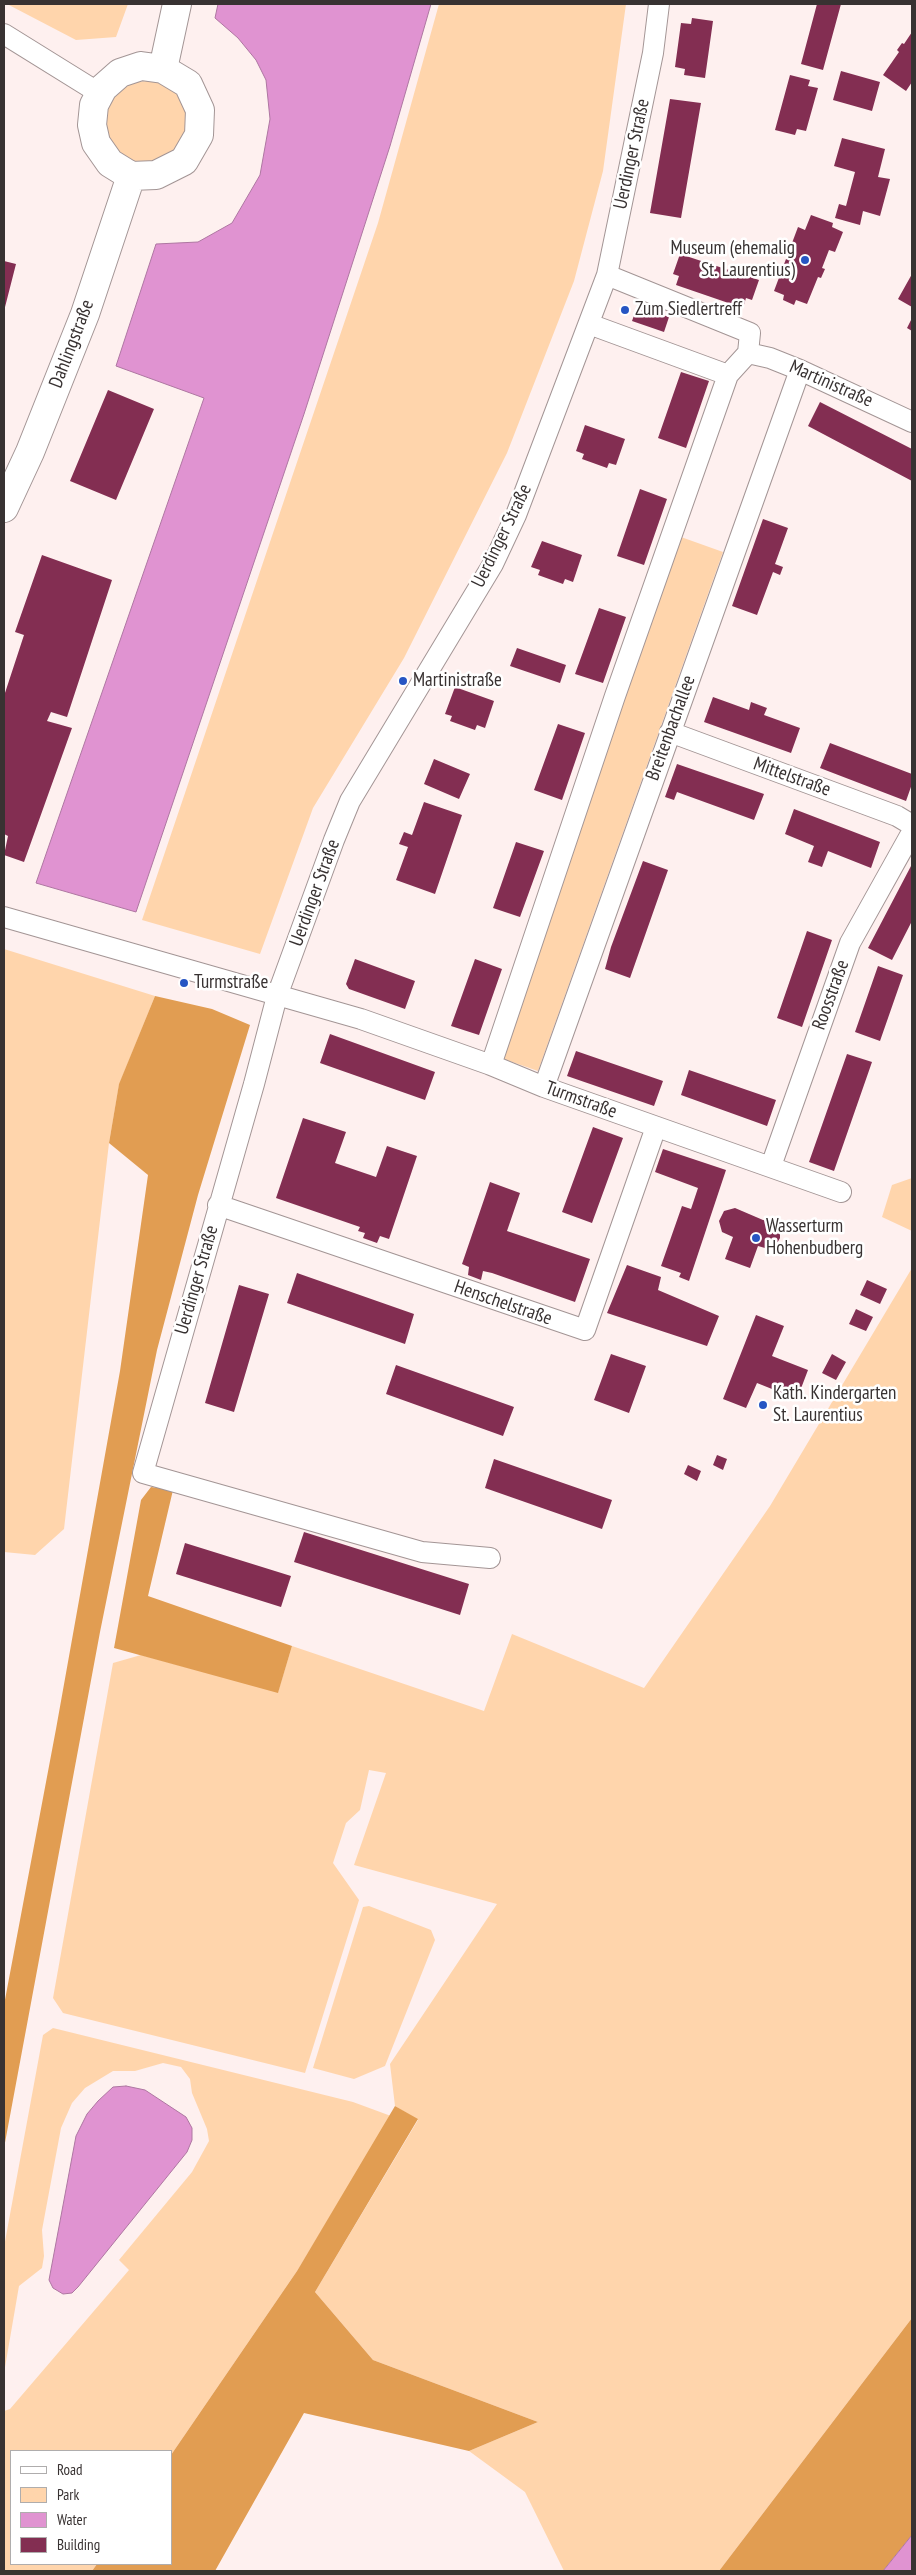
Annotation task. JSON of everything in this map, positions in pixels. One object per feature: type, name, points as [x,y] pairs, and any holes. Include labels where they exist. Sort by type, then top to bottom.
[{"type":"street","points":[[163,69],[177,4]]},
{"type":"street","name":"Uerdinger Straße","points":[[490,1558],[422,1552],[143,1473],[254,1084],[277,996],[350,801],[493,564],[516,515],[607,275],[653,53],[659,4]]},
{"type":"street","points":[[4,34],[99,93]]},
{"type":"street","points":[[141,66],[163,69],[188,84],[200,110],[199,135],[184,161],[156,175],[131,176],[110,163],[96,143],[92,125],[94,105],[99,93],[120,73],[141,66]]},
{"type":"street","name":"Dahlingstraße","points":[[4,508],[30,452],[85,314],[131,176]]},
{"type":"street","points":[[490,1065],[615,696],[728,375],[748,353],[750,333],[607,275]]},
{"type":"street","points":[[589,324],[728,375]]},
{"type":"street","name":"Martinistraße","points":[[748,353],[770,358],[800,370],[912,422]]},
{"type":"street","name":"Breitenbachallee","points":[[544,1087],[800,370]]},
{"type":"street","name":"Mittelstraße","points":[[670,732],[896,816],[912,825]]},
{"type":"street","name":"Roosstraße","points":[[771,1166],[850,943],[912,832]]},
{"type":"street","name":"Turmstraße","points":[[4,917],[360,1019],[490,1065],[544,1087],[841,1192]]},
{"type":"street","name":"Henschelstraße","points":[[218,1205],[585,1330],[656,1127]]},
{"type":"green space","points":[[7,4],[128,4],[116,37],[76,40]]},
{"type":"green space","points":[[439,4],[626,4],[603,171],[574,281],[507,453],[404,658],[313,808],[260,954],[142,920],[378,223]]},
{"type":"green space","points":[[139,81],[155,81],[170,88],[181,99],[188,114],[185,138],[176,151],[155,163],[139,163],[124,156],[113,145],[106,130],[106,114],[113,99],[124,88]]},
{"type":"green space","points":[[681,537],[723,552],[538,1071],[498,1057]]},
{"type":"green space","points":[[4,949],[155,996],[119,1085],[109,1143],[64,1529],[35,1555],[4,1552]]},
{"type":"green space","points":[[912,1178],[912,1231],[882,1217],[892,1185]]},
{"type":"green space","points":[[912,1268],[912,2318],[719,2571],[564,2571],[525,2492],[469,2451],[538,2422],[373,2360],[315,2292],[418,2120],[395,2106],[390,2064],[497,1904],[354,1865],[386,1773],[369,1770],[360,1810],[346,1823],[333,1863],[359,1900],[305,2073],[63,2013],[53,1998],[113,1663],[141,1655],[278,1692],[292,1646],[484,1711],[512,1634],[644,1688],[770,1506]]},
{"type":"green space","points":[[369,1906],[431,1930],[435,1940],[385,2066],[354,2079],[313,2068],[363,1907]]},
{"type":"green space","points":[[53,2028],[353,2102],[391,2116],[297,2271],[172,2454],[172,2450],[10,2450],[10,2565],[96,2565],[92,2571],[4,2571],[4,2411],[10,2409],[129,2270],[119,2260],[192,2172],[209,2141],[207,2129],[192,2093],[190,2079],[181,2067],[163,2063],[135,2071],[113,2071],[85,2088],[72,2103],[61,2128],[42,2230],[44,2256],[42,2268],[19,2286],[4,2373],[4,2247],[43,2035]]},
{"type":"shaded area","points":[[155,996],[212,1009],[250,1025],[198,1195],[157,1350],[100,1632],[4,2148],[4,2005],[120,1371],[148,1175],[109,1143],[119,1084]]},
{"type":"shaded area","points":[[151,1487],[173,1490],[148,1596],[292,1646],[278,1693],[114,1648],[141,1500]]},
{"type":"shaded area","points":[[395,2106],[418,2119],[315,2292],[373,2360],[538,2422],[469,2451],[304,2413],[215,2571],[92,2571],[96,2565],[172,2565],[172,2454],[297,2271]]},
{"type":"shaded area","points":[[912,2318],[912,2535],[883,2571],[719,2571]]},
{"type":"water","points":[[218,4],[431,4],[390,146],[304,414],[136,912],[36,883],[204,398],[116,366],[156,244],[198,242],[232,223],[260,175],[270,119],[266,80],[256,60],[238,38],[215,18]]},
{"type":"water","points":[[126,2086],[145,2090],[186,2117],[192,2128],[192,2140],[187,2152],[78,2287],[72,2293],[63,2294],[53,2288],[49,2280],[76,2136],[87,2114],[98,2101],[113,2087]]},
{"type":"water","points":[[912,2535],[912,2571],[883,2571]]},
{"type":"building","points":[[817,4],[841,4],[823,70],[801,64]]},
{"type":"building","points":[[692,18],[713,21],[705,78],[684,75],[685,69],[675,67],[681,23],[691,24]]},
{"type":"building","points":[[912,32],[912,82],[906,91],[883,75],[899,52],[897,50],[902,43],[904,44]]},
{"type":"building","points":[[841,71],[880,82],[872,111],[833,100]]},
{"type":"building","points":[[790,75],[810,80],[808,86],[818,88],[806,131],[797,129],[795,135],[775,130]]},
{"type":"building","points":[[670,99],[701,103],[681,218],[650,213]]},
{"type":"building","points":[[842,138],[885,149],[878,177],[890,179],[880,216],[863,211],[860,225],[835,218],[839,204],[846,206],[855,172],[834,166]]},
{"type":"building","name":"Museum (ehemalig St. Laurentius)","points":[[811,215],[833,223],[832,227],[843,232],[835,252],[829,250],[822,268],[825,269],[821,278],[818,277],[807,304],[796,300],[794,305],[783,300],[784,295],[774,291],[798,227],[805,230]]},
{"type":"building","points":[[680,254],[759,280],[752,300],[746,298],[743,308],[676,285],[679,276],[673,274]]},
{"type":"building","points":[[4,261],[16,264],[4,311]]},
{"type":"building","points":[[912,274],[912,307],[898,299]]},
{"type":"building","points":[[637,307],[669,317],[664,332],[632,321]]},
{"type":"building","points":[[912,318],[912,331],[907,328]]},
{"type":"building","points":[[681,372],[709,381],[686,448],[658,438]]},
{"type":"building","points":[[108,390],[154,409],[116,500],[70,481]]},
{"type":"building","points":[[820,402],[912,449],[912,481],[808,426]]},
{"type":"building","points":[[585,425],[625,439],[616,465],[609,463],[607,468],[582,459],[584,454],[576,451]]},
{"type":"building","points":[[640,489],[667,499],[644,565],[617,556]]},
{"type":"building","points":[[763,519],[788,528],[775,564],[783,567],[780,575],[773,572],[757,615],[732,606]]},
{"type":"building","points":[[542,541],[582,555],[573,582],[565,579],[563,584],[538,575],[540,570],[531,567]]},
{"type":"building","points":[[42,555],[112,580],[67,717],[51,712],[47,721],[72,728],[24,862],[4,855],[8,836],[4,834],[4,696],[24,635],[15,632]]},
{"type":"building","points":[[599,608],[626,617],[603,683],[575,674]]},
{"type":"building","points":[[517,648],[566,665],[560,683],[510,666]]},
{"type":"building","points":[[455,687],[494,701],[485,728],[477,725],[475,730],[450,721],[452,716],[445,714]]},
{"type":"building","points":[[713,697],[749,710],[751,702],[767,708],[764,715],[800,728],[791,753],[704,722]]},
{"type":"building","points":[[558,724],[585,733],[562,800],[534,790]]},
{"type":"building","points":[[830,743],[912,774],[912,784],[906,801],[820,768]]},
{"type":"building","points":[[434,759],[470,774],[459,799],[424,784]]},
{"type":"building","points":[[677,764],[764,794],[754,820],[677,792],[674,800],[665,797]]},
{"type":"building","points":[[424,802],[462,815],[435,894],[396,880],[408,847],[399,844],[404,832],[412,835]]},
{"type":"building","points":[[794,809],[880,842],[871,868],[828,851],[822,867],[808,862],[814,846],[785,834]]},
{"type":"building","points":[[516,842],[544,851],[520,917],[493,908]]},
{"type":"building","points":[[643,861],[668,870],[630,978],[605,969],[611,947]]},
{"type":"building","points":[[911,866],[912,921],[892,960],[868,948]]},
{"type":"building","points":[[807,931],[832,940],[802,1027],[777,1018]]},
{"type":"building","points":[[355,959],[415,981],[405,1009],[349,989],[346,984]]},
{"type":"building","points":[[475,959],[502,969],[479,1035],[451,1026]]},
{"type":"building","points":[[878,966],[903,975],[880,1041],[855,1032]]},
{"type":"building","points":[[330,1034],[435,1072],[425,1100],[320,1063]]},
{"type":"building","points":[[576,1051],[663,1081],[654,1106],[567,1076]]},
{"type":"building","points":[[847,1054],[872,1062],[834,1171],[809,1162]]},
{"type":"building","points":[[689,1070],[776,1100],[767,1126],[681,1095]]},
{"type":"building","points":[[303,1118],[346,1132],[335,1163],[376,1177],[387,1146],[417,1156],[389,1239],[380,1236],[377,1243],[363,1238],[365,1233],[358,1231],[360,1227],[276,1198]]},
{"type":"building","points":[[593,1127],[623,1138],[592,1223],[562,1212]]},
{"type":"building","points":[[663,1149],[726,1170],[689,1281],[679,1277],[681,1273],[661,1266],[682,1206],[691,1209],[698,1188],[655,1172]]},
{"type":"building","points":[[490,1182],[520,1193],[507,1231],[590,1259],[575,1302],[492,1273],[483,1271],[481,1280],[468,1275],[469,1267],[462,1264]]},
{"type":"building","name":"Wasserturm Hohenbudberg","points":[[735,1208],[763,1220],[774,1222],[780,1231],[780,1238],[776,1245],[765,1248],[758,1246],[750,1268],[725,1259],[733,1237],[722,1232],[719,1221],[724,1211]]},
{"type":"building","points":[[627,1265],[661,1277],[658,1290],[719,1316],[707,1346],[607,1313]]},
{"type":"building","points":[[297,1273],[414,1314],[405,1344],[287,1303]]},
{"type":"building","points":[[867,1280],[887,1289],[880,1304],[860,1295]]},
{"type":"building","points":[[239,1285],[269,1294],[234,1412],[205,1403]]},
{"type":"building","points":[[856,1309],[873,1317],[866,1331],[849,1324]]},
{"type":"building","points":[[756,1315],[784,1326],[772,1356],[808,1370],[797,1399],[757,1383],[746,1408],[723,1399]]},
{"type":"building","points":[[611,1354],[646,1366],[629,1413],[594,1400]]},
{"type":"building","points":[[832,1354],[846,1362],[836,1380],[822,1373]]},
{"type":"building","points":[[396,1365],[514,1407],[503,1436],[386,1394]]},
{"type":"building","points":[[717,1455],[727,1459],[723,1470],[713,1465]]},
{"type":"building","points":[[494,1459],[612,1500],[602,1529],[485,1488]]},
{"type":"building","points":[[688,1465],[701,1471],[697,1481],[684,1474]]},
{"type":"building","points":[[304,1532],[469,1584],[460,1615],[294,1562]]},
{"type":"building","points":[[185,1543],[291,1576],[281,1607],[176,1574]]},
{"type":"place","name":"Museum (ehemalig St. Laurentius)","points":[[805,260]]},
{"type":"place","name":"Zum Siedlertreff","points":[[625,310]]},
{"type":"place","name":"Martinistraße","points":[[403,681]]},
{"type":"place","name":"Turmstraße","points":[[184,983]]},
{"type":"place","name":"Wasserturm Hohenbudberg","points":[[756,1238]]},
{"type":"place","name":"Kath. Kindergarten St. Laurentius","points":[[763,1405]]}]
